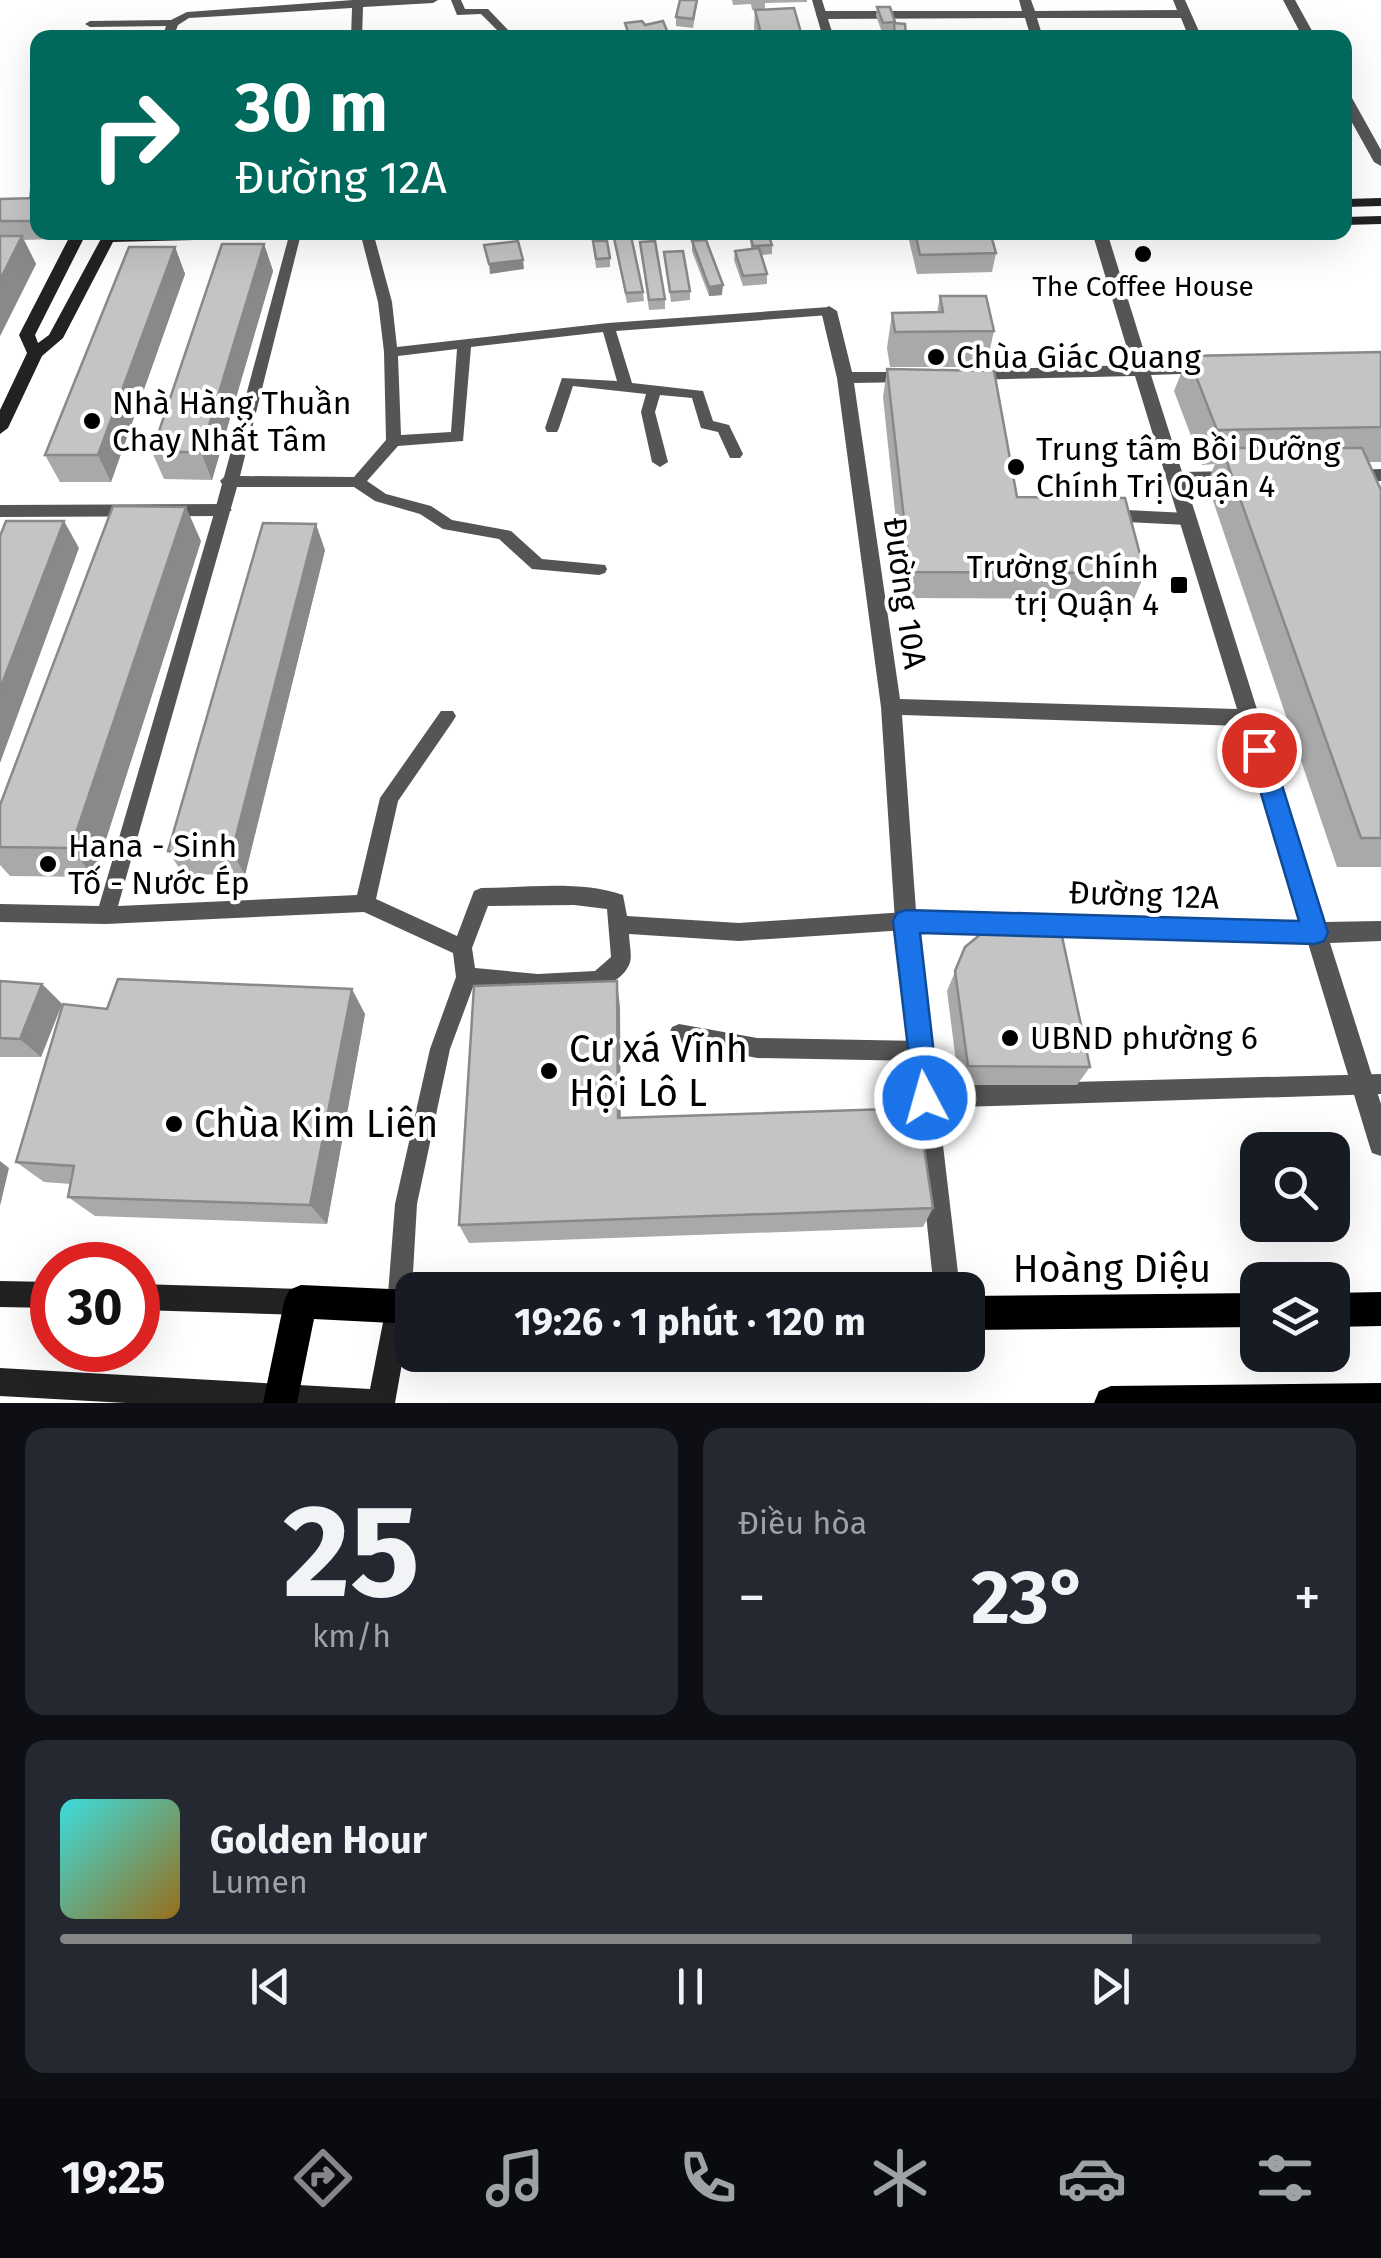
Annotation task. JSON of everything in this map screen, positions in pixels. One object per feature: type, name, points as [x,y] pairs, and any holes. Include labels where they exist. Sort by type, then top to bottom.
[{"type":"main road","points":[[280,1400],[301,1302],[395,1306]]},
{"type":"main road","name":"Hoàng Diệu","points":[[985,1313],[1240,1310]]},
{"type":"main road","points":[[1350,1310],[1381,1310]]},
{"type":"main road","points":[[1111,1403],[1381,1400]]},
{"type":"street","points":[[1025,0],[1035,30]]},
{"type":"street","points":[[1178,0],[1192,30]]},
{"type":"street","points":[[1289,0],[1306,30]]},
{"type":"street","points":[[822,15],[1185,14]]},
{"type":"street","points":[[1352,117],[1381,162]]},
{"type":"street","points":[[1352,203],[1381,202]]},
{"type":"street","points":[[1352,221],[1381,220]]},
{"type":"street","points":[[35,352],[27,335],[76,240]]},
{"type":"street","points":[[0,428],[35,352],[55,338],[102,240]]},
{"type":"street","points":[[1101,240],[1315,933],[1372,1085],[1381,1144]]},
{"type":"street","name":"Đường 10A","points":[[830,311],[845,378],[891,708],[1250,718]]},
{"type":"street","points":[[944,376],[1235,368]]},
{"type":"street","points":[[845,378],[924,376]]},
{"type":"street","points":[[1322,476],[1362,484],[1381,476]]},
{"type":"street","points":[[1175,478],[1248,477]]},
{"type":"street","points":[[0,512],[222,510]]},
{"type":"street","points":[[891,708],[906,921],[946,1272]]},
{"type":"street","name":"Đường 12A","points":[[906,921],[1315,933],[1381,931]]},
{"type":"street","points":[[0,1294],[30,1295]]},
{"type":"street","points":[[160,1298],[301,1302]]},
{"type":"street","points":[[381,1403],[395,1349]]},
{"type":"street","points":[[0,1382],[369,1403]]},
{"type":"lane","points":[[90,24],[173,23],[187,15],[433,0]]},
{"type":"lane","points":[[456,0],[461,13],[484,11],[503,30]]},
{"type":"lane","points":[[818,0],[827,30]]},
{"type":"lane","points":[[356,30],[357,2]]},
{"type":"lane","points":[[170,30],[173,23]]},
{"type":"lane","points":[[17,201],[30,201]]},
{"type":"lane","points":[[106,915],[222,510],[293,240]]},
{"type":"lane","points":[[358,482],[394,441],[385,302],[367,240]]},
{"type":"lane","points":[[391,352],[608,327],[830,311]]},
{"type":"lane","points":[[608,327],[626,387]]},
{"type":"lane","points":[[394,441],[458,438],[464,344]]},
{"type":"lane","points":[[552,428],[568,381],[698,394],[706,424],[724,429],[734,454]]},
{"type":"lane","points":[[654,392],[648,412],[660,462]]},
{"type":"lane","points":[[228,481],[358,482],[370,495],[396,506],[425,510],[446,525],[490,529],[518,540],[538,564],[600,568]]},
{"type":"lane","points":[[1094,514],[1188,518]]},
{"type":"lane","points":[[365,903],[389,798],[447,716]]},
{"type":"lane","points":[[406,1272],[406,1204],[440,1049],[466,977],[462,948],[481,897],[574,896],[616,902],[620,961],[599,980],[538,984],[466,977]]},
{"type":"lane","points":[[0,913],[106,915],[365,903],[462,948]]},
{"type":"lane","points":[[619,924],[739,932],[906,921]]},
{"type":"lane","points":[[679,1034],[757,1048],[920,1051]]},
{"type":"lane","points":[[925,1098],[1372,1085]]},
{"type":"building","points":[[680,0],[697,0],[693,19],[676,17]]},
{"type":"building","points":[[877,7],[890,7],[895,22],[883,23]]},
{"type":"building","points":[[794,8],[800,30],[760,30],[755,10]]},
{"type":"building","points":[[642,21],[645,25],[663,21],[667,30],[627,30],[625,23]]},
{"type":"building","points":[[894,23],[905,24],[905,30],[894,30]]},
{"type":"building","points":[[30,198],[30,221],[0,221],[0,199]]},
{"type":"building","points":[[0,236],[22,236],[0,280]]},
{"type":"building","points":[[614,240],[632,240],[643,292],[626,293]]},
{"type":"building","points":[[706,240],[723,285],[709,287],[692,241]]},
{"type":"building","points":[[751,240],[770,240],[772,245],[753,246]]},
{"type":"building","points":[[917,240],[992,240],[996,253],[920,255]]},
{"type":"building","points":[[518,241],[523,260],[489,264],[484,245]]},
{"type":"building","points":[[593,241],[607,241],[610,258],[596,259]]},
{"type":"building","points":[[655,241],[665,299],[649,300],[640,242]]},
{"type":"building","points":[[222,244],[264,244],[201,452],[152,452]]},
{"type":"building","points":[[129,247],[175,247],[98,455],[45,455]]},
{"type":"building","points":[[759,248],[767,274],[743,276],[735,251]]},
{"type":"building","points":[[683,251],[690,291],[670,292],[664,252]]},
{"type":"building","points":[[940,296],[986,296],[994,331],[895,332],[892,313],[943,312]]},
{"type":"building","points":[[1381,352],[1381,427],[1217,430],[1188,356]]},
{"type":"building","points":[[887,369],[994,371],[1017,497],[1125,498],[1145,573],[910,572]]},
{"type":"building","points":[[1222,448],[1362,448],[1381,490],[1381,838],[1361,838]]},
{"type":"building","points":[[113,506],[186,507],[71,848],[0,847],[0,805]]},
{"type":"building","points":[[6,521],[64,521],[0,689],[0,536]]},
{"type":"building","points":[[263,523],[316,524],[232,852],[168,851]]},
{"type":"building","name":"UBND phường 6","points":[[1060,927],[1090,1067],[968,1066],[955,971],[965,947],[988,928]]},
{"type":"building","name":"Chùa Kim Liên","points":[[118,979],[352,989],[310,1205],[68,1197],[74,1166],[16,1162],[63,1004],[107,1009]]},
{"type":"building","points":[[0,981],[42,984],[20,1039],[0,1038]]},
{"type":"building","name":"Cư xá Vĩnh Hội Lô L","points":[[617,981],[618,1118],[918,1108],[933,1208],[459,1225],[474,986]]},
{"type":"place","name":"The Coffee House","points":[[1143,254]]},
{"type":"place","name":"Chùa Giác Quang","points":[[936,357]]},
{"type":"place","name":"Nhà Hàng Thuần Chay Nhất Tâm","points":[[92,421]]},
{"type":"place","name":"Trung tâm Bồi Dưỡng Chính Trị Quận 4","points":[[1016,467]]},
{"type":"place","name":"Trường Chính trị Quận 4","points":[[1179,585]]},
{"type":"place","name":"Hana - Sinh Tố - Nước Ép","points":[[48,864]]},
{"type":"place","name":"UBND phường 6","points":[[1010,1038]]},
{"type":"place","name":"Cư xá Vĩnh Hội Lô L","points":[[549,1071]]},
{"type":"place","name":"Chùa Kim Liên","points":[[174,1124]]},
{"type":"route","points":[[925,1098],[906,921],[1315,933],[1259,750]]}]
